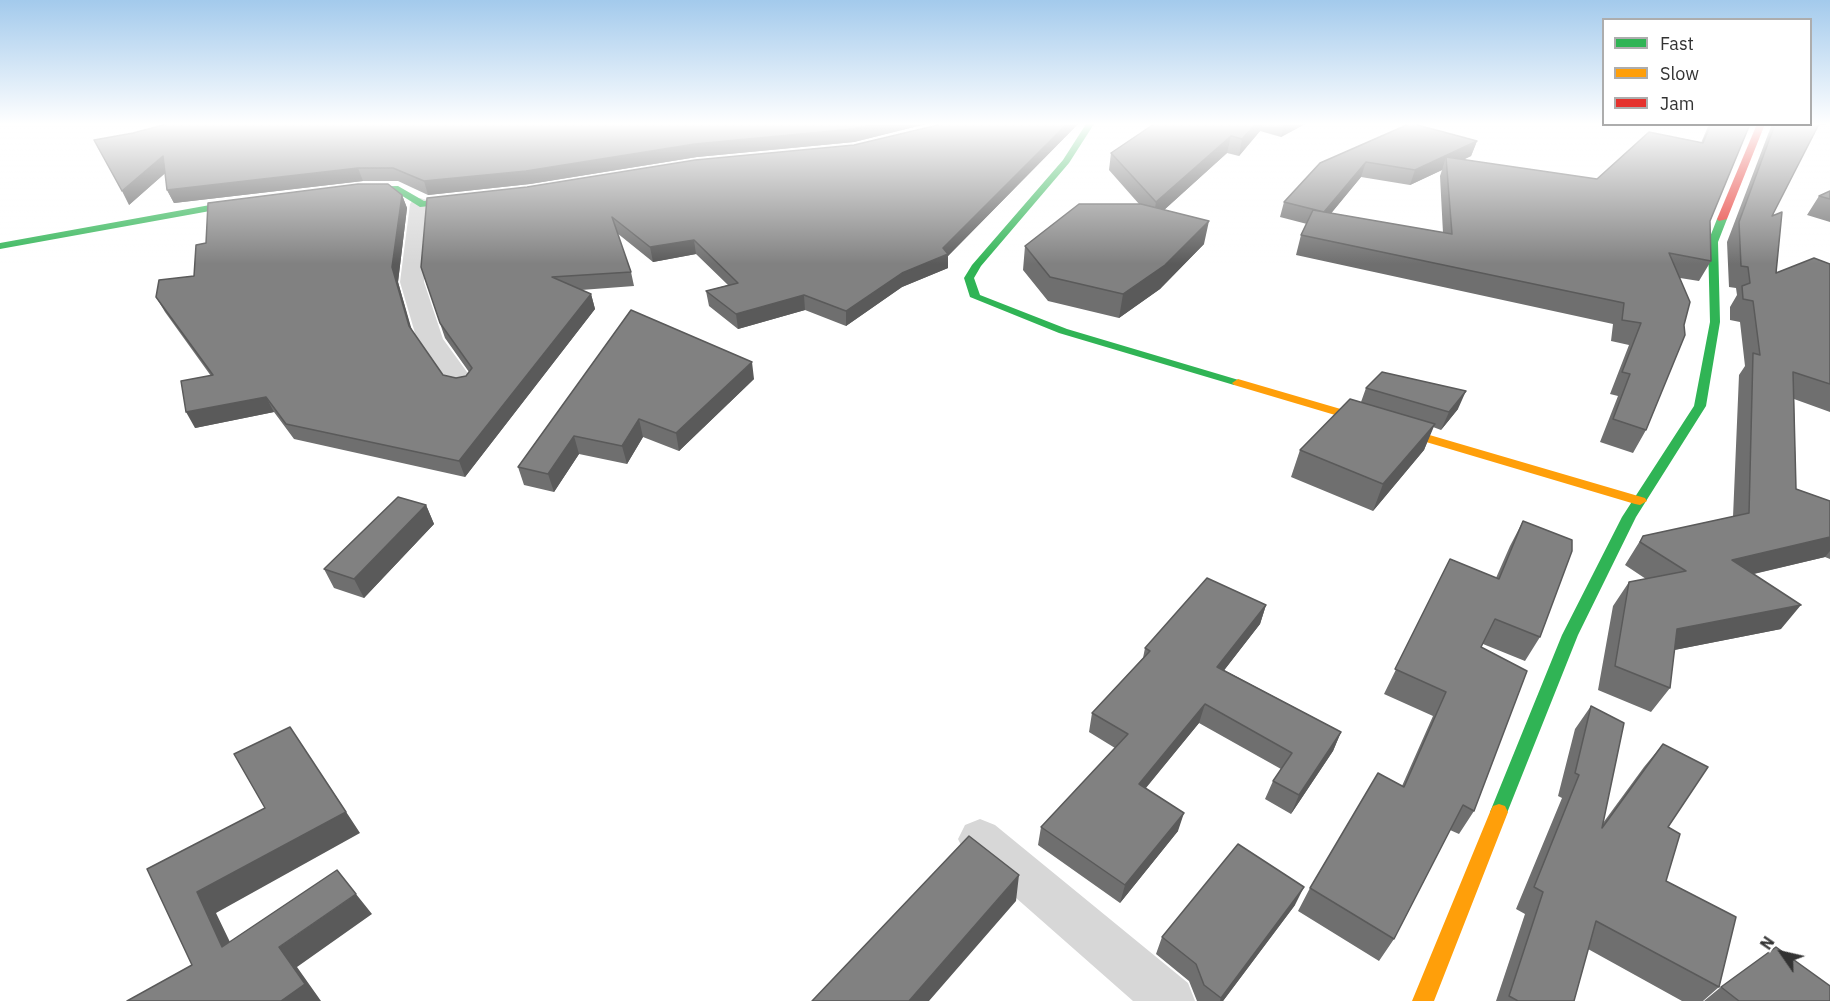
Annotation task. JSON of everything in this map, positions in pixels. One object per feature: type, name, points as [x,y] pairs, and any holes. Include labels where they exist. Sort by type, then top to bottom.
[{"type":"street","points":[[1058,171],[977,265],[969,278],[975,297],[1063,331],[1640,501]]},
{"type":"street","points":[[1423,1001],[1570,635],[1640,501],[1700,406],[1715,322],[1713,242],[1742,171]]},
{"type":"street","points":[[342,191],[398,189],[420,201],[412,282],[430,340],[461,383]]},
{"type":"street","points":[[420,204],[486,197]]},
{"type":"street","points":[[0,246],[210,208],[264,202]]},
{"type":"street","points":[[980,839],[1170,1001]]},
{"type":"building","points":[[111,171],[146,171],[122,191]]},
{"type":"building","points":[[165,171],[334,171],[167,190]]},
{"type":"building","points":[[399,171],[528,171],[526,171],[424,181]]},
{"type":"building","points":[[628,171],[1020,171],[943,248],[948,254],[902,273],[846,311],[804,295],[736,314],[706,291],[738,283],[694,240],[650,247],[612,217],[631,272],[552,277],[591,294],[459,461],[286,424],[266,397],[186,412],[181,381],[213,375],[156,297],[159,280],[194,276],[196,245],[206,243],[208,203],[358,184],[388,184],[402,195],[392,267],[409,326],[443,375],[456,378],[466,376],[472,368],[440,323],[421,267],[427,198],[527,187]]},
{"type":"building","points":[[1127,171],[1192,171],[1156,202]]},
{"type":"building","points":[[1313,171],[1359,171],[1324,212],[1284,202]]},
{"type":"building","points":[[1447,171],[1540,171],[1597,179],[1606,171],[1731,171],[1710,221],[1711,261],[1669,253],[1690,302],[1684,325],[1685,335],[1646,430],[1613,419],[1630,374],[1622,372],[1641,323],[1622,320],[1624,303],[1301,235],[1313,210],[1452,234]]},
{"type":"building","points":[[1758,171],[1795,171],[1772,216],[1782,212],[1776,273],[1814,258],[1830,264],[1830,384],[1793,372],[1796,489],[1830,501],[1830,537],[1732,560],[1801,605],[1677,629],[1670,688],[1615,666],[1629,582],[1686,571],[1640,542],[1643,536],[1749,513],[1753,353],[1760,355],[1753,301],[1743,299],[1742,286],[1750,283],[1748,267],[1741,266],[1739,222]]},
{"type":"building","points":[[1830,191],[1830,199],[1819,196]]},
{"type":"building","points":[[1079,204],[1141,204],[1209,221],[1165,265],[1123,294],[1050,277],[1025,246]]},
{"type":"building","points":[[631,310],[752,362],[676,433],[639,419],[622,446],[574,436],[548,474],[518,467]]},
{"type":"building","points":[[1382,372],[1466,391],[1449,412],[1366,388]]},
{"type":"building","points":[[1350,399],[1435,424],[1383,484],[1300,450]]},
{"type":"building","points":[[398,497],[426,505],[354,579],[324,569]]},
{"type":"building","points":[[1523,521],[1572,540],[1572,551],[1540,637],[1495,619],[1481,647],[1527,671],[1474,811],[1463,805],[1394,939],[1310,888],[1378,773],[1404,787],[1446,692],[1395,669],[1450,559],[1499,579]]},
{"type":"building","points":[[1207,578],[1266,605],[1217,667],[1341,732],[1299,795],[1273,781],[1292,753],[1205,704],[1139,784],[1184,813],[1125,885],[1041,827],[1128,734],[1092,713],[1150,651],[1145,648]]},
{"type":"building","points":[[1591,706],[1624,723],[1602,828],[1663,744],[1708,767],[1668,827],[1680,834],[1666,881],[1736,917],[1719,987],[1596,921],[1574,1001],[1518,1001],[1509,996],[1543,892],[1534,887],[1579,775],[1575,773]]},
{"type":"building","points":[[290,727],[346,812],[197,892],[222,947],[337,870],[356,894],[279,947],[305,984],[281,1001],[127,1001],[192,965],[147,869],[265,808],[234,754]]},
{"type":"building","points":[[969,836],[1019,875],[909,1001],[812,1001]]},
{"type":"building","points":[[1238,844],[1304,887],[1221,998],[1204,985],[1196,964],[1162,937]]},
{"type":"building","points":[[1776,947],[1830,986],[1830,1001],[1739,1001],[1721,987]]},
{"type":"traffic: fast","points":[[1058,171],[977,265],[969,278],[975,297],[1063,331],[1238,383]]},
{"type":"traffic: fast","points":[[351,190],[398,189],[420,201],[420,204],[470,199]]},
{"type":"traffic: fast","points":[[0,246],[210,208],[253,203]]},
{"type":"traffic: fast","points":[[1499,812],[1570,635],[1629,517],[1700,406],[1715,322],[1713,242],[1722,219]]},
{"type":"traffic: slow","points":[[1238,383],[1640,501]]},
{"type":"traffic: slow","points":[[1423,1001],[1499,812]]},
{"type":"traffic: jam","points":[[1722,219],[1742,171]]}]
